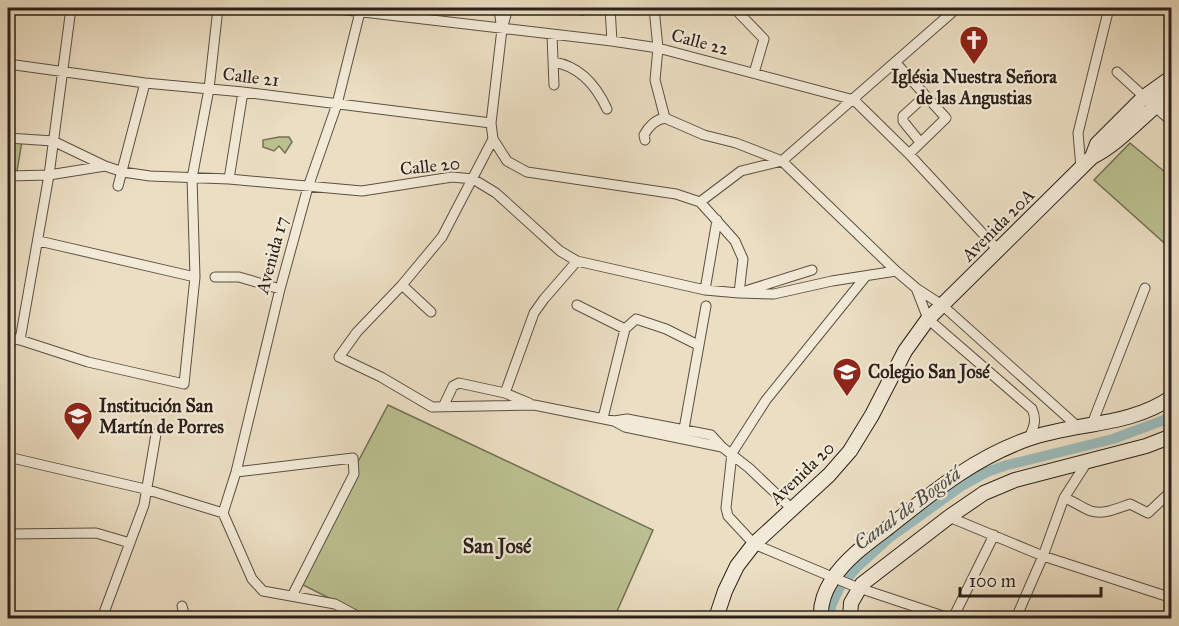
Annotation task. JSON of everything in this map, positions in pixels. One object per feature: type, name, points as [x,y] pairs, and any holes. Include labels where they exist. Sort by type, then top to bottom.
[{"type":"main road","name":"Avenida 20A","points":[[928,319],[1092,157],[1104,151],[1172,77]]},
{"type":"main road","name":"Avenida 20A","points":[[1149,102],[1172,93]]},
{"type":"main road","name":"Avenida 20","points":[[716,618],[737,566],[754,544],[829,475],[850,451],[872,415],[905,351],[928,319]]},
{"type":"main road","points":[[821,618],[822,601],[855,554],[951,478],[994,453],[1029,438],[1077,426],[1129,419],[1172,397]]},
{"type":"main road","points":[[850,618],[850,603],[857,588],[949,517],[999,486],[1146,446],[1172,436]]},
{"type":"street","points":[[20,340],[39,241],[71,8]]},
{"type":"street","points":[[8,338],[88,362],[184,384],[195,277],[192,178],[209,89],[218,8]]},
{"type":"street","name":"Calle 22","points":[[329,8],[658,48],[854,100],[909,154],[998,250]]},
{"type":"street","points":[[499,8],[502,29]]},
{"type":"street","points":[[508,8],[502,29],[491,123],[493,139],[507,161],[527,172],[676,194],[700,202],[735,241],[743,259],[739,293],[812,270]]},
{"type":"street","points":[[567,8],[582,10],[598,8]]},
{"type":"street","points":[[610,8],[612,41]]},
{"type":"street","points":[[654,8],[658,48],[656,80],[665,118]]},
{"type":"street","points":[[734,8],[764,39],[754,73]]},
{"type":"street","points":[[700,202],[741,171],[782,161],[957,8]]},
{"type":"street","points":[[1081,168],[1078,133],[1109,8]]},
{"type":"street","name":"Avenida 17","points":[[223,513],[236,472],[280,290],[308,187],[337,104],[360,10]]},
{"type":"street","points":[[552,35],[554,85]]},
{"type":"street","points":[[553,62],[574,68],[598,90],[607,109]]},
{"type":"street","points":[[896,63],[946,118],[909,154]]},
{"type":"street","name":"Calle 21","points":[[8,64],[145,84],[243,92],[491,123]]},
{"type":"street","points":[[1117,72],[1172,122]]},
{"type":"street","points":[[118,186],[145,84]]},
{"type":"street","points":[[229,179],[243,92]]},
{"type":"street","points":[[920,142],[903,121],[903,116],[925,96]]},
{"type":"street","points":[[645,140],[646,130],[658,119],[665,118],[704,135],[736,143],[782,161],[896,271],[942,305],[1077,426]]},
{"type":"street","points":[[8,138],[53,141],[105,166]]},
{"type":"street","points":[[493,139],[442,237],[402,285],[357,332],[339,357],[381,377],[432,407],[534,405]]},
{"type":"street","name":"Calle 20","points":[[8,176],[49,175],[105,166],[123,172],[362,191],[452,177],[473,179],[496,193],[560,251],[577,261],[705,290],[774,294],[832,281],[896,271]]},
{"type":"street","points":[[705,290],[717,220]]},
{"type":"street","points":[[39,241],[195,277]]},
{"type":"street","points":[[505,393],[534,313],[577,261]]},
{"type":"street","points":[[866,276],[766,400],[732,453],[726,508],[728,516],[754,544],[857,588],[951,618],[994,535]]},
{"type":"street","points":[[215,277],[239,277],[280,290]]},
{"type":"street","points":[[402,285],[431,312]]},
{"type":"street","points":[[916,288],[928,319],[1032,409],[1035,415],[1035,425],[1029,438]]},
{"type":"street","points":[[1092,424],[1145,288]]},
{"type":"street","points":[[577,305],[625,329]]},
{"type":"street","points":[[684,429],[706,306]]},
{"type":"street","points":[[603,418],[625,329],[636,319],[666,329],[699,345]]},
{"type":"street","points":[[948,336],[961,322]]},
{"type":"street","points":[[443,407],[453,386],[459,383],[505,393],[534,405],[603,418],[614,421],[625,428],[722,447]]},
{"type":"street","points":[[614,421],[627,419],[711,435],[791,508]]},
{"type":"street","points":[[102,618],[144,505],[156,434]]},
{"type":"street","points":[[8,457],[145,489],[223,513],[252,579],[263,591],[335,604],[361,618]]},
{"type":"street","points":[[236,472],[353,458],[354,474],[292,596]]},
{"type":"street","points":[[1016,618],[1043,556],[1064,498],[1087,462]]},
{"type":"street","points":[[1064,498],[1074,500],[1091,511],[1105,512],[1131,504],[1148,513],[1166,496],[1172,495]]},
{"type":"street","points":[[949,517],[1043,556],[1172,598]]},
{"type":"street","points":[[8,534],[96,533],[130,543]]},
{"type":"street","points":[[182,606],[185,618]]},
{"type":"green space","points":[[289,137],[292,142],[285,153],[279,146],[274,151],[263,147],[263,140]]},
{"type":"green space","points":[[8,139],[22,141],[17,171],[8,172]]},
{"type":"green space","points":[[1130,143],[1171,177],[1171,249],[1094,180]]},
{"type":"green space","points":[[388,405],[653,530],[614,618],[369,618],[295,581]]},
{"type":"waterway","name":"Canal de Bogotá","points":[[830,618],[831,606],[840,587],[857,567],[889,538],[963,485],[987,472],[1007,465],[1113,439],[1172,417]]},
{"type":"place","name":"Iglésia Nuestra Señora de las Angustias","points":[[974,66]]},
{"type":"place","name":"Colegio San José","points":[[847,398]]},
{"type":"place","name":"Institución San Martín de Porres","points":[[78,442]]},
{"type":"district","name":"San José","points":[[497,546]]}]
